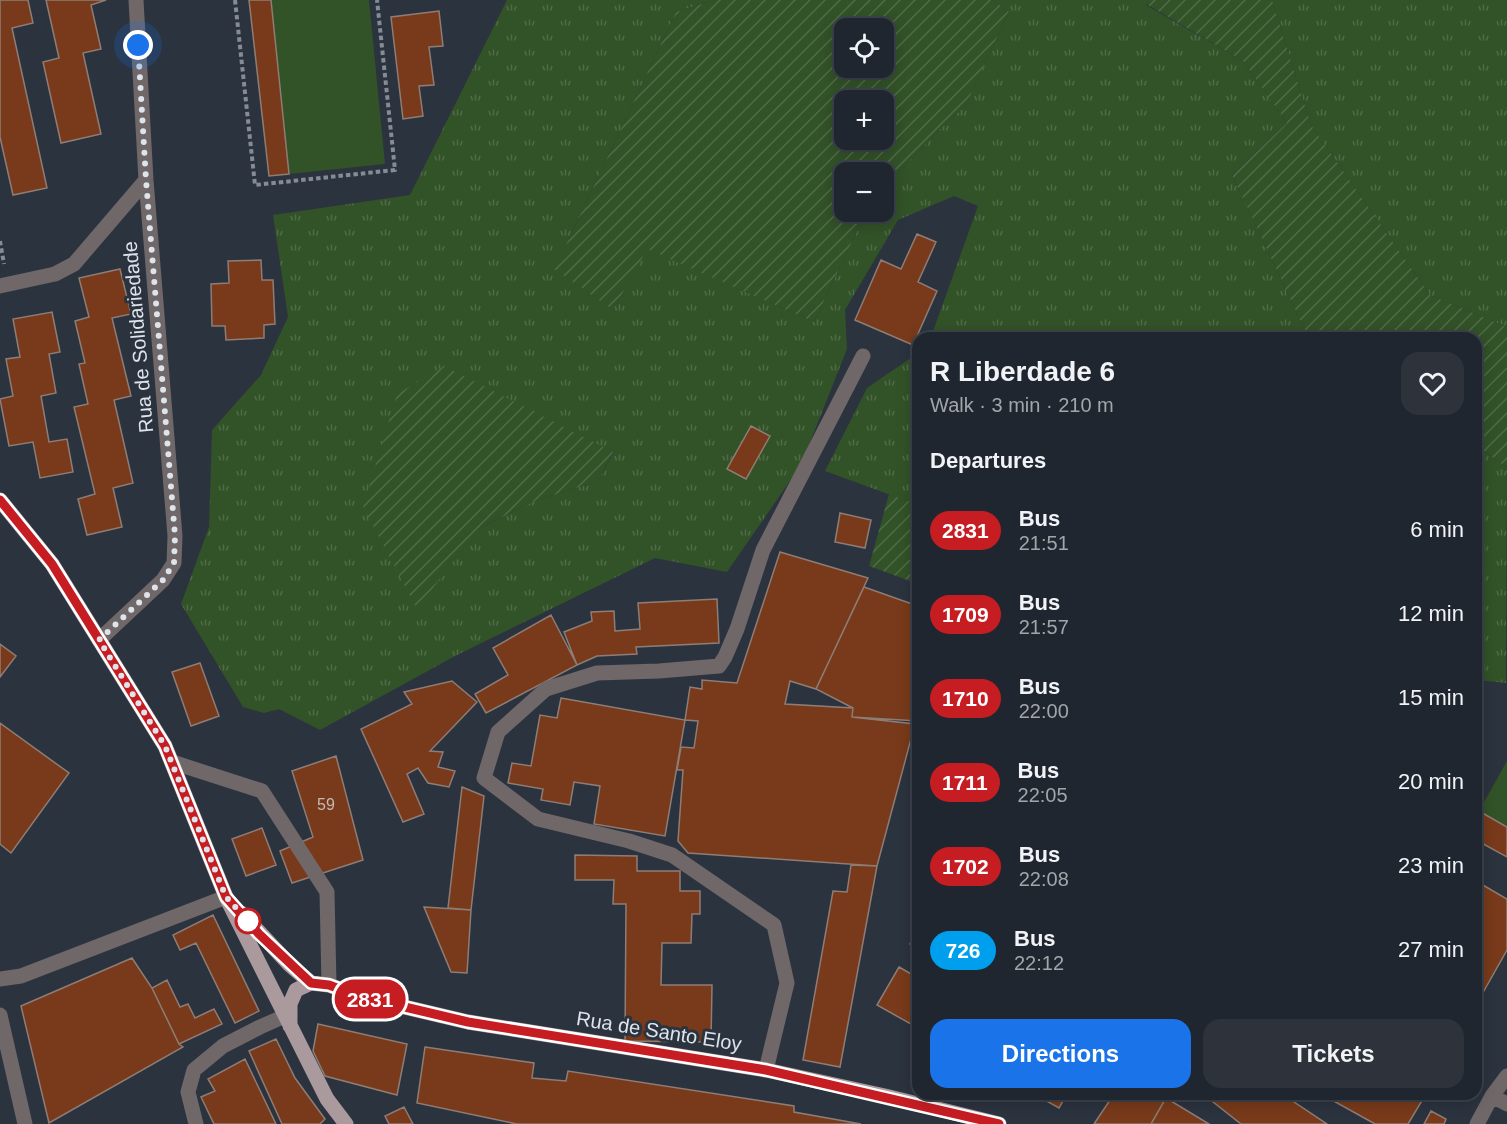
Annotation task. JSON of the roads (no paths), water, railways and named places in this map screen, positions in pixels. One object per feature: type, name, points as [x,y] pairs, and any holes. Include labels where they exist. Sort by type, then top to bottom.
[{"type":"main road","points":[[0,500],[52,564],[165,746],[226,897],[327,1099],[346,1124]]},
{"type":"main road","points":[[226,897],[259,934],[311,983],[296,990],[290,1004],[288,1021]]},
{"type":"main road","name":"Rua de Santo Eloy","points":[[311,983],[329,985],[358,996],[468,1022],[766,1070],[999,1124]]},
{"type":"street","name":"Rua de Solidariedade","points":[[99,640],[163,580],[174,563],[175,536],[146,180],[136,0]]},
{"type":"street","points":[[0,286],[56,274],[74,264],[146,180]]},
{"type":"street","points":[[766,1070],[787,983],[774,925],[672,855],[538,819],[484,778],[498,732],[546,689],[597,673],[719,666],[737,629],[763,550],[863,356]]},
{"type":"street","points":[[172,762],[262,791],[327,892],[329,985]]},
{"type":"street","points":[[0,979],[21,976],[226,897]]},
{"type":"street","points":[[0,1015],[25,1124]]},
{"type":"street","points":[[196,1124],[188,1092],[194,1070],[223,1046],[260,1027],[288,1021]]},
{"type":"street","points":[[1478,1124],[1492,1096],[1507,1076]]},
{"type":"street","points":[[1492,1096],[1507,1104]]}]
